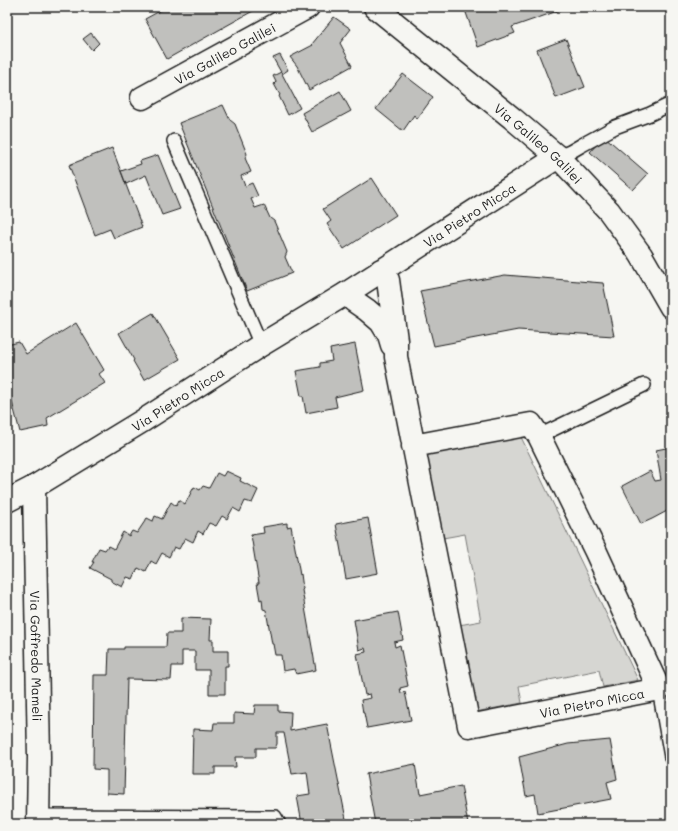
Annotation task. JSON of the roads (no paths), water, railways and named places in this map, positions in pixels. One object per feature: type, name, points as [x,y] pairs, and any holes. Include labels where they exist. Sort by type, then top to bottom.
[{"type":"street","name":"Via Galileo Galilei","points":[[142,98],[308,7]]},
{"type":"street","name":"Via Galileo Galilei","points":[[375,7],[558,157],[609,212],[641,255],[671,307]]},
{"type":"street","name":"Via Pietro Micca","points":[[7,501],[34,488],[144,420],[261,345],[347,293],[558,157]]},
{"type":"street","name":"Via Pietro Micca","points":[[381,270],[388,280],[396,340],[396,357]]},
{"type":"street","name":"Via Pietro Micca","points":[[347,293],[354,301],[381,322],[388,335],[396,357],[413,446],[469,726],[659,689],[599,559],[539,436],[531,424],[413,446]]},
{"type":"street","name":"Via Goffredo Mameli","points":[[34,488],[39,757],[38,820]]},
{"type":"lane","points":[[558,157],[615,127],[650,114],[671,104]]},
{"type":"lane","points":[[174,141],[261,345]]},
{"type":"lane","points":[[539,436],[644,385]]},
{"type":"lane","points":[[659,689],[671,757]]},
{"type":"lane","points":[[38,820],[275,817],[279,824]]}]
